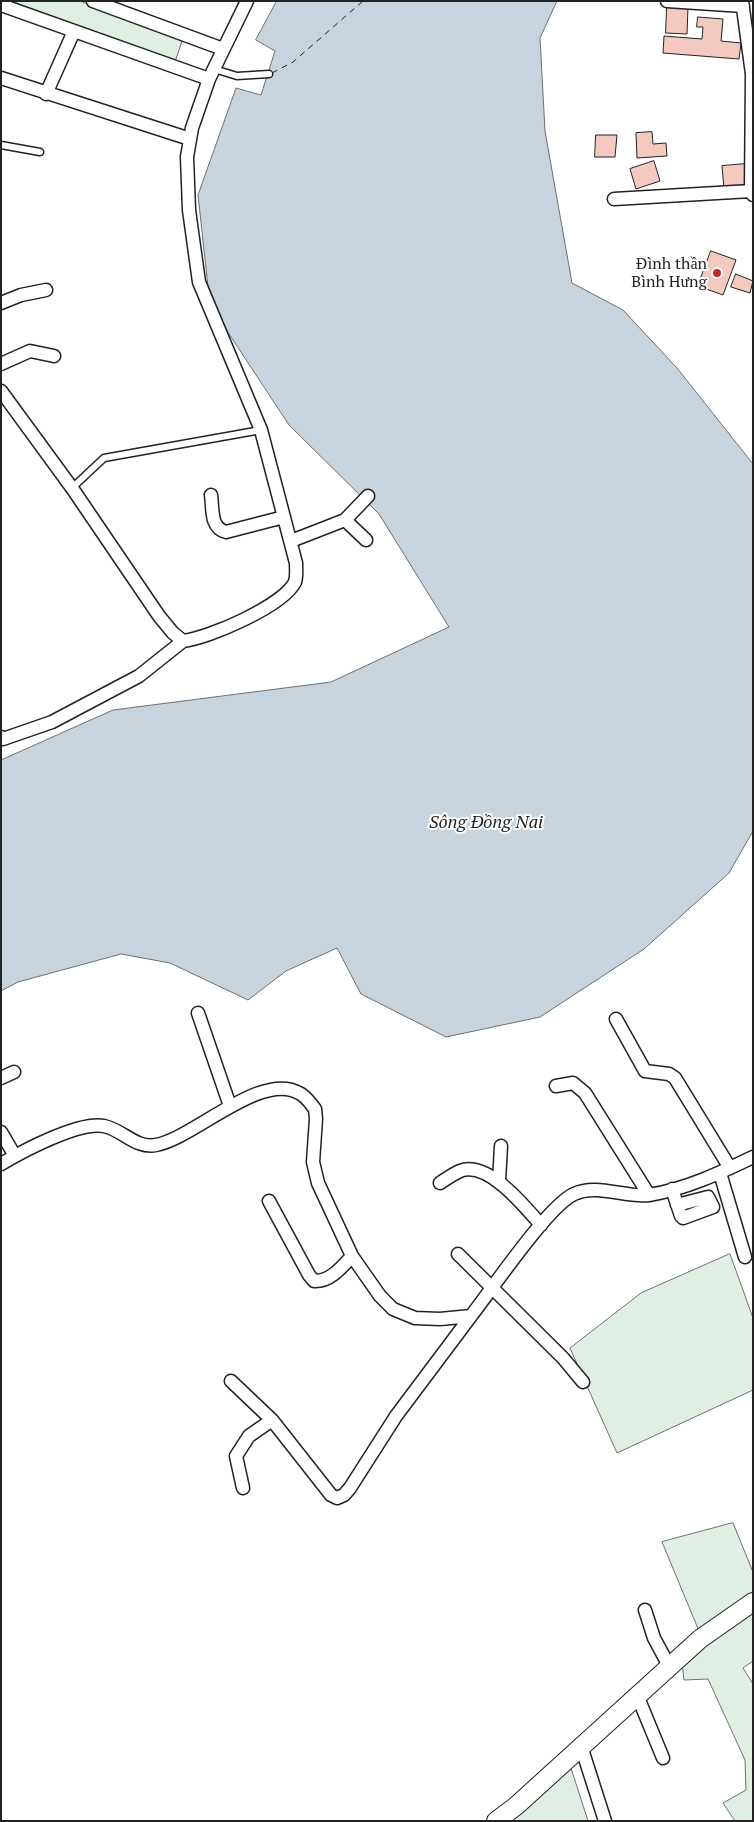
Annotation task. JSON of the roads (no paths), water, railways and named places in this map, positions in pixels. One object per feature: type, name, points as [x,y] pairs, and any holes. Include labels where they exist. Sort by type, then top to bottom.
[{"type":"main road","points":[[496,1821],[516,1806],[700,1639],[753,1602]]},
{"type":"street","points":[[93,1],[222,50]]},
{"type":"street","points":[[1,737],[3,739],[60,717],[139,676],[183,641],[194,640],[226,627],[266,606],[290,589],[295,581],[296,574],[291,541],[261,430],[214,318],[196,268],[189,210],[187,156],[190,139],[212,74],[247,1]]},
{"type":"street","points":[[614,199],[752,193],[752,74],[742,4],[667,1]]},
{"type":"street","points":[[1,5],[74,31],[212,74]]},
{"type":"street","points":[[46,94],[74,31]]},
{"type":"street","points":[[1,78],[190,139]]},
{"type":"street","points":[[1,303],[21,295],[46,290]]},
{"type":"street","points":[[1,364],[30,351],[54,356]]},
{"type":"street","points":[[1,391],[72,488],[159,616],[173,633],[183,641]]},
{"type":"street","points":[[211,495],[215,526],[219,530],[226,532],[284,517]]},
{"type":"street","points":[[291,541],[345,520],[368,496]]},
{"type":"street","points":[[345,520],[366,540]]},
{"type":"street","points":[[198,1013],[230,1106]]},
{"type":"street","points":[[616,1018],[645,1071],[669,1074],[674,1078],[725,1171],[746,1257]]},
{"type":"street","points":[[1,1078],[14,1072]]},
{"type":"street","points":[[556,1086],[573,1083],[585,1093],[649,1195]]},
{"type":"street","points":[[1,1164],[39,1144],[90,1126],[114,1129],[144,1145],[160,1144],[230,1106],[270,1090],[291,1090],[307,1099],[315,1109],[314,1174],[352,1256],[380,1296],[402,1315],[415,1318],[440,1319],[471,1316]]},
{"type":"street","points":[[1,1132],[15,1156]]},
{"type":"street","points":[[499,1181],[501,1146]]},
{"type":"street","points":[[231,1381],[272,1420],[332,1495],[337,1498],[344,1495],[396,1416],[541,1225],[566,1198],[584,1190],[649,1195],[711,1178],[753,1157]]},
{"type":"street","points":[[440,1183],[461,1170],[499,1181],[541,1225]]},
{"type":"street","points":[[672,1189],[677,1205]]},
{"type":"street","points":[[269,1201],[314,1281],[322,1281],[328,1278],[352,1256]]},
{"type":"street","points":[[458,1254],[563,1358],[583,1382]]},
{"type":"street","points":[[244,1488],[236,1456],[249,1436],[272,1420]]},
{"type":"street","points":[[645,1610],[654,1638],[669,1666]]},
{"type":"street","points":[[637,1695],[663,1758]]},
{"type":"street","points":[[581,1746],[605,1821]]},
{"type":"lane","points":[[212,74],[237,76],[269,74]]},
{"type":"lane","points":[[1,145],[40,152]]},
{"type":"lane","points":[[72,488],[104,458],[261,430]]},
{"type":"water","name":"Sông Đồng Nai","points":[[277,1],[557,1],[540,38],[545,131],[572,283],[623,310],[677,368],[753,464],[753,831],[729,873],[644,949],[540,1017],[446,1037],[361,994],[337,948],[286,971],[248,1000],[170,963],[121,954],[18,982],[1,991],[1,760],[113,710],[331,682],[449,627],[379,514],[289,425],[210,305],[198,195],[236,88],[261,95],[275,51],[256,40]]},
{"type":"place","name":"Đình thần Bình Hưng","points":[[717,273]]}]
